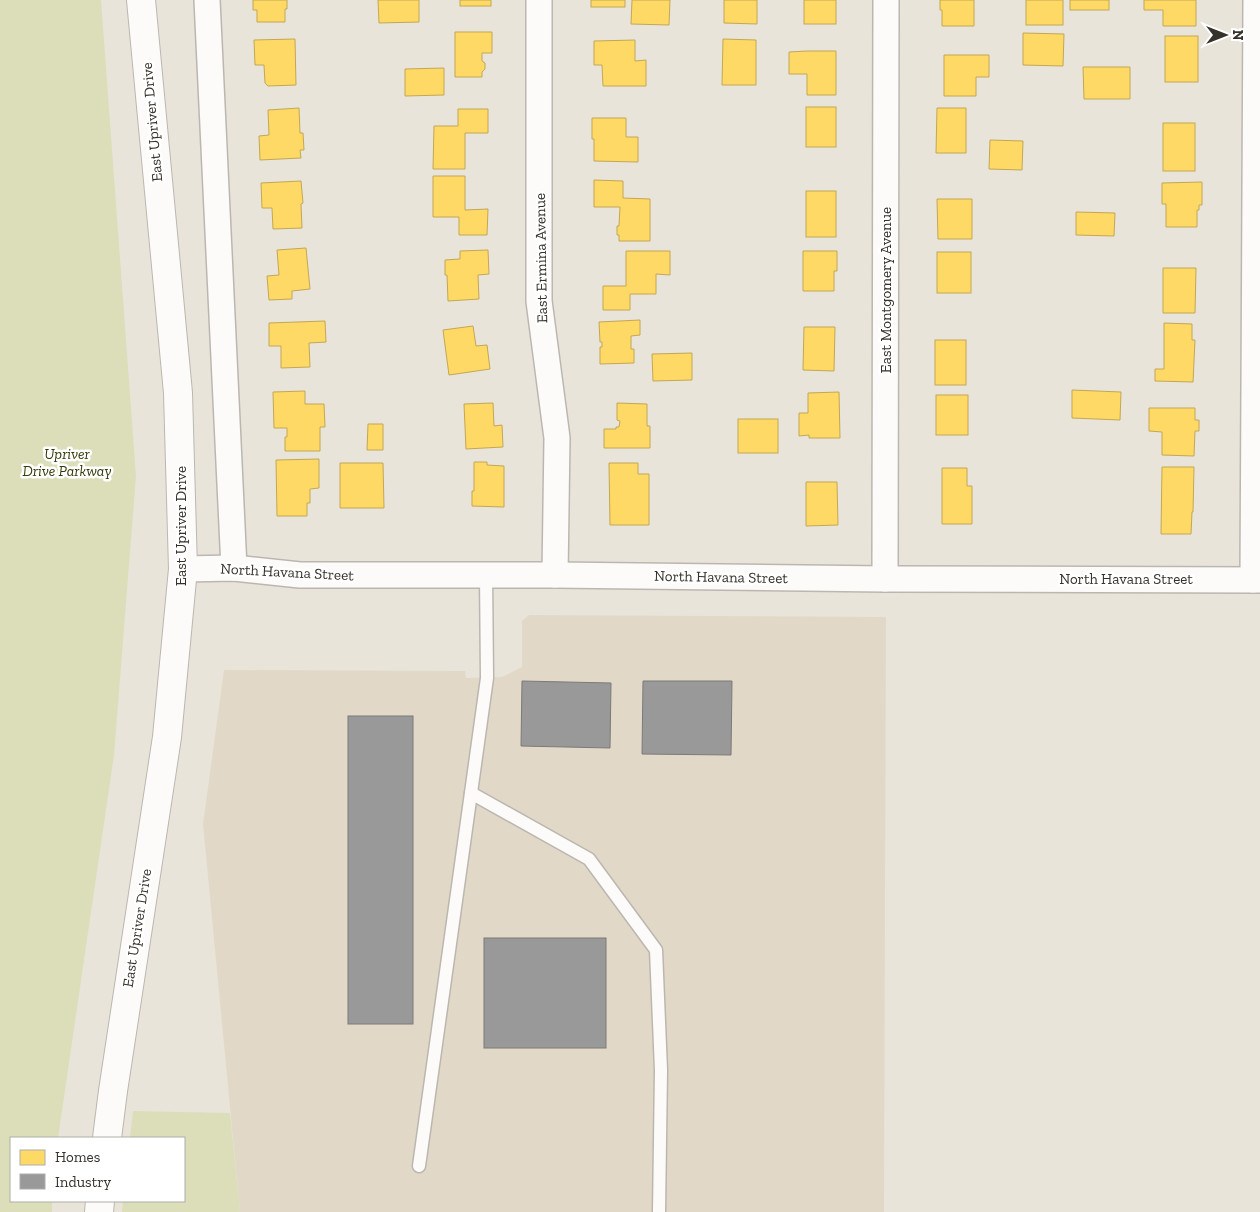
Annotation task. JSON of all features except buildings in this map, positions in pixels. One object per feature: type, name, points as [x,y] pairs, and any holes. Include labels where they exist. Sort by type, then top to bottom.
[{"type":"street","name":"East Upriver Drive","points":[[107,1137],[112,1091],[166,737],[183,569],[178,393],[141,0]]},
{"type":"street","points":[[207,0],[234,568]]},
{"type":"street","name":"East Ermina Avenue","points":[[539,0],[539,302],[557,438],[555,575]]},
{"type":"street","name":"East Montgomery Avenue","points":[[885,579],[886,0]]},
{"type":"street","points":[[1256,0],[1256,580]]},
{"type":"street","name":"North Havana Street","points":[[183,569],[234,568],[300,575],[1256,580]]},
{"type":"lane","points":[[420,1166],[487,678],[486,575]]},
{"type":"lane","points":[[471,792],[589,859],[656,950],[661,1070],[659,1212]]},
{"type":"shaded area","points":[[529,615],[886,617],[884,1212],[240,1212],[203,824],[224,670],[465,671],[466,678],[502,677],[522,667],[522,621]]},
{"type":"green space","name":"Upriver Drive Parkway","points":[[0,0],[101,0],[136,476],[114,755],[58,1137],[10,1137],[10,1202],[52,1202],[52,1212],[0,1212]]},
{"type":"green space","points":[[133,1111],[230,1113],[240,1212],[122,1212],[123,1202],[185,1202],[185,1137],[130,1137]]}]
